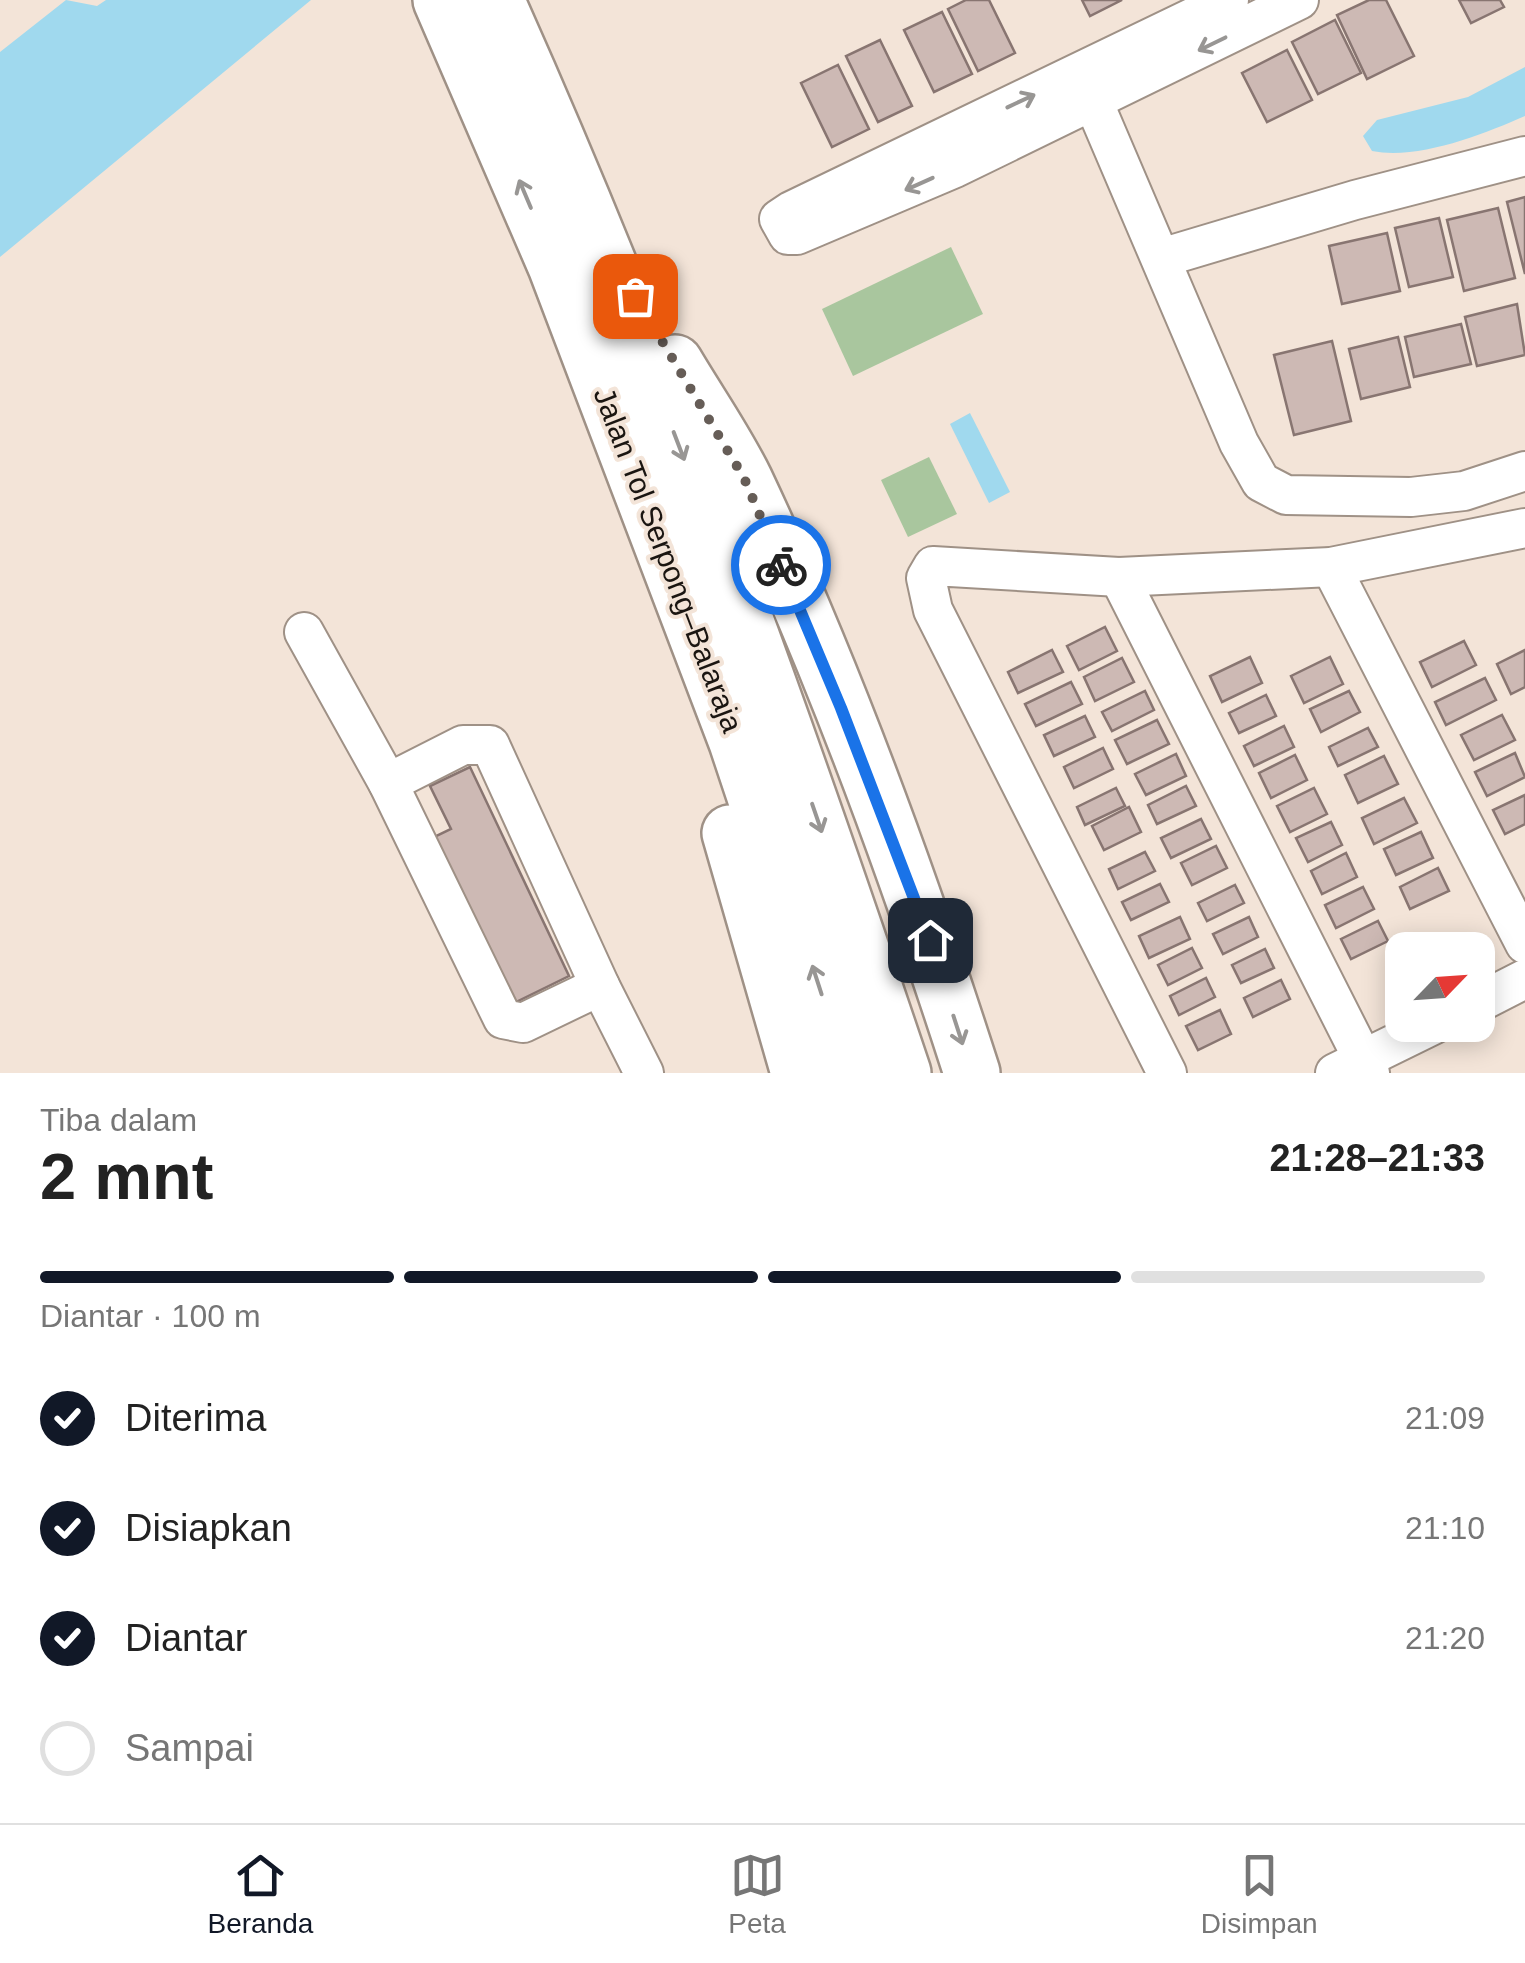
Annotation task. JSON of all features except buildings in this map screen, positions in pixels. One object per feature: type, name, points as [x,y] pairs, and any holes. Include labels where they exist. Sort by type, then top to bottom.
[{"type":"highway","name":"Jalan Tol Serpong–Balaraja","points":[[441,0],[578,251]]},
{"type":"highway","name":"Jalan Tol Serpong–Balaraja","points":[[496,0],[744,742],[847,1073]]},
{"type":"highway","points":[[578,251],[744,478],[841,708],[930,940],[972,1073]]},
{"type":"highway","name":"Jalan Tol Serpong–Balaraja","points":[[744,742],[903,1073]]},
{"type":"highway","points":[[744,742],[799,1073]]},
{"type":"street","points":[[1229,0],[1088,87],[817,228],[793,236],[781,226],[779,218],[791,211],[1088,87],[1283,4]]},
{"type":"street","points":[[1088,87],[1239,444],[1256,476],[1271,491],[1286,495],[1411,497],[1464,491],[1525,471]]},
{"type":"street","points":[[1161,258],[1355,200],[1525,156]]},
{"type":"street","points":[[1167,1073],[933,610],[926,578],[934,566],[948,565],[1119,578],[1330,566],[1525,528]]},
{"type":"street","points":[[1330,566],[1525,944]]},
{"type":"street","points":[[1119,578],[1356,1068],[1403,1042]]},
{"type":"street","points":[[304,632],[388,783],[504,1019],[523,1024],[600,986]]},
{"type":"street","points":[[388,783],[463,745],[490,745],[644,1073]]},
{"type":"street","points":[[1495,994],[1525,979]]},
{"type":"green space","points":[[951,247],[983,314],[853,376],[822,309]]},
{"type":"green space","points":[[929,457],[957,514],[908,537],[881,480]]},
{"type":"water","points":[[66,0],[97,6],[106,0],[311,0],[0,257],[0,52]]},
{"type":"water","points":[[1525,67],[1525,116],[1470,138],[1409,152],[1372,151],[1363,136],[1377,120],[1468,97]]},
{"type":"water","points":[[970,413],[1010,492],[989,503],[950,424]]},
{"type":"way so far","points":[[635,296],[744,478],[781,565]]},
{"type":"route","points":[[781,565],[930,940]]}]
